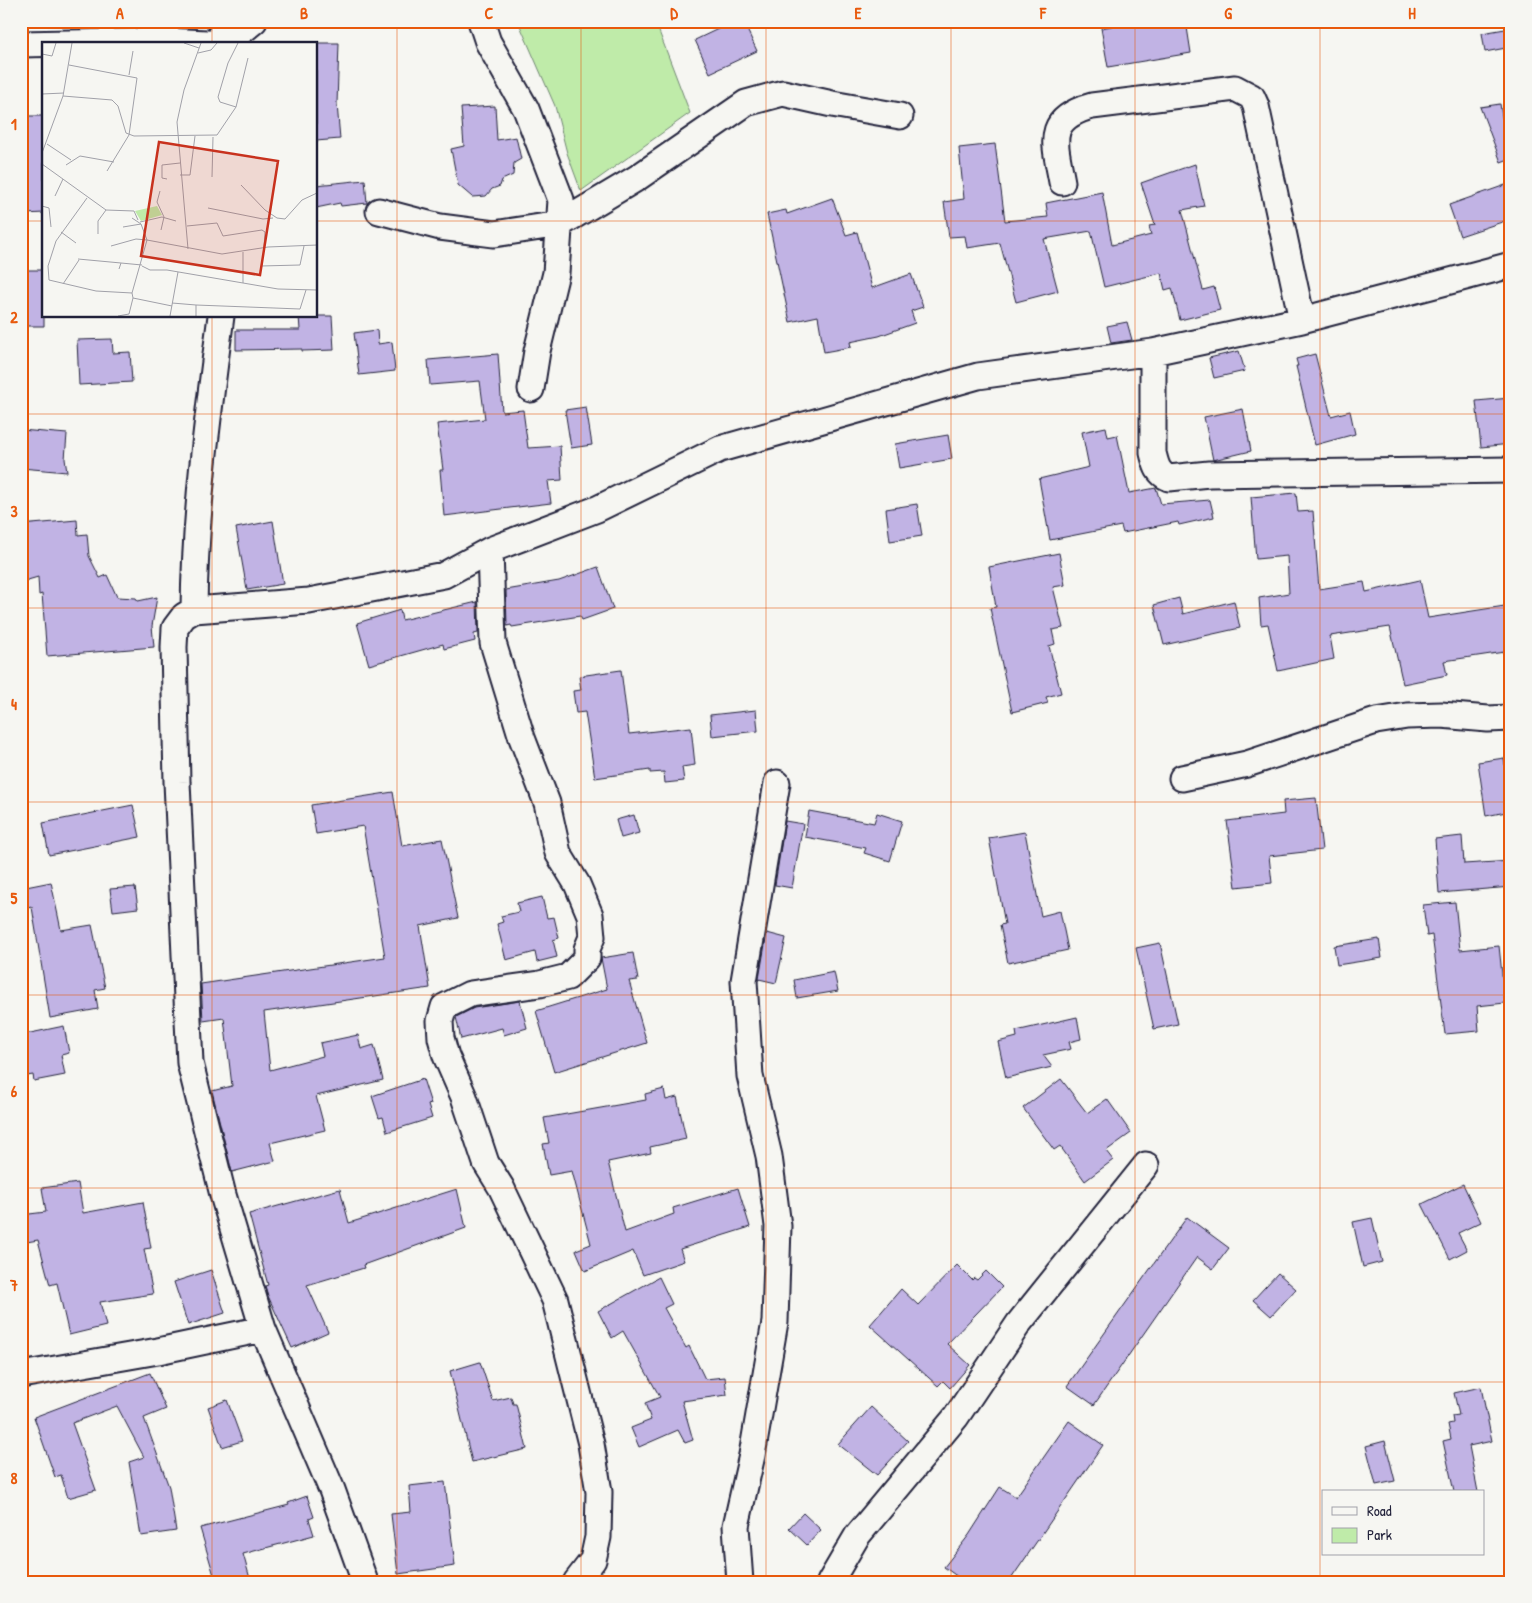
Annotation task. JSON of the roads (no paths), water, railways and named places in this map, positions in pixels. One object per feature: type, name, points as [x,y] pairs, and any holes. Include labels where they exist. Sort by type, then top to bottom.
[{"type":"street","points":[[221,21],[226,42]]},
{"type":"street","points":[[228,42],[254,21]]},
{"type":"street","points":[[481,21],[488,42],[526,109],[561,200],[556,273],[530,389]]},
{"type":"street","points":[[118,42],[187,42]]},
{"type":"street","points":[[21,44],[42,44]]},
{"type":"street","points":[[1062,182],[1056,147],[1056,132],[1063,118],[1074,111],[1092,106],[1210,90],[1236,88],[1245,92],[1252,97],[1256,106],[1302,320]]},
{"type":"street","points":[[379,211],[440,227],[494,234],[560,224],[637,178],[746,103],[783,93],[900,116]]},
{"type":"street","points":[[365,1582],[332,1490],[263,1329],[223,1195],[190,1063],[176,763],[174,647],[175,628],[184,616],[194,610],[309,602],[392,587],[444,575],[490,550],[597,509],[720,449],[978,376],[1153,352],[1302,320],[1511,265]]},
{"type":"street","points":[[194,610],[194,574],[205,437],[221,318]]},
{"type":"street","points":[[1153,352],[1153,454],[1157,468],[1162,475],[1168,478],[1209,474],[1511,470]]},
{"type":"street","points":[[490,550],[493,643],[522,738],[547,803],[558,853],[576,884],[590,915],[592,937],[587,949],[587,958],[568,977],[540,984],[470,994],[444,1007],[440,1021],[441,1038],[446,1056],[464,1097],[486,1163],[501,1187],[514,1219],[530,1247],[555,1300],[564,1330],[591,1444],[599,1492],[598,1537],[593,1560],[576,1582]]},
{"type":"street","points":[[1182,778],[1247,764],[1376,721],[1407,716],[1441,715],[1488,719],[1511,718]]},
{"type":"street","points":[[740,1582],[736,1526],[752,1455],[775,1322],[778,1226],[769,1156],[750,1076],[744,982],[778,782]]},
{"type":"street","points":[[830,1582],[857,1536],[956,1417],[1019,1323],[1146,1164]]},
{"type":"street","points":[[21,1374],[158,1351],[263,1329]]}]
